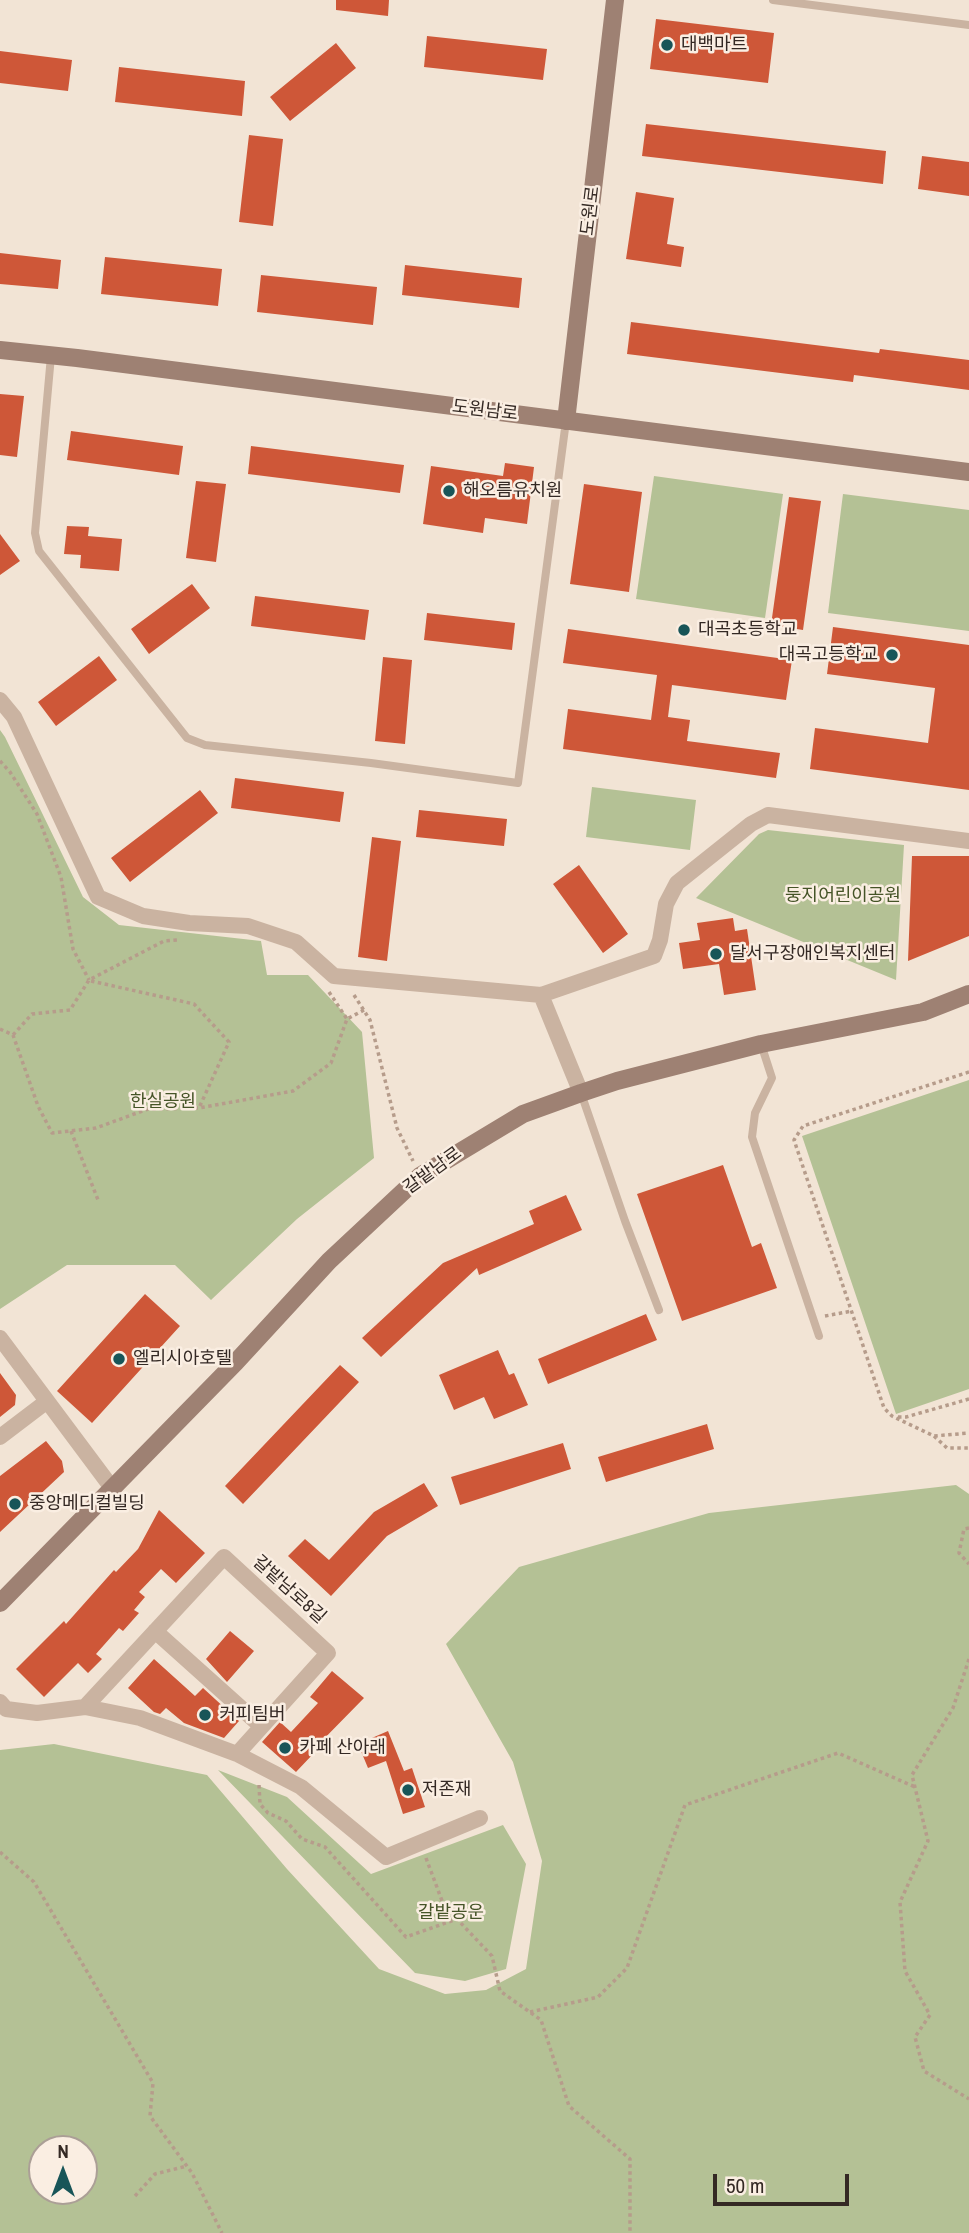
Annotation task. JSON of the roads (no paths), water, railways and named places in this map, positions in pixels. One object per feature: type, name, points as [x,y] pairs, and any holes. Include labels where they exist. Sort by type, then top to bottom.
[{"type":"street","name":"도원로","points":[[566,421],[615,0]]},
{"type":"street","name":"도원남로","points":[[0,350],[969,472]]},
{"type":"street","points":[[0,700],[14,717],[97,897],[143,916],[189,923],[248,926],[296,942],[334,976],[340,977],[541,995],[653,956],[660,940],[666,904],[677,883],[751,824],[768,815],[969,841]]},
{"type":"street","name":"갈밭남로","points":[[0,1603],[236,1362],[329,1261],[420,1175],[514,1119],[617,1081],[761,1044],[923,1012],[969,994]]},
{"type":"street","points":[[541,995],[581,1093]]},
{"type":"street","points":[[0,1338],[112,1488]]},
{"type":"street","points":[[0,1437],[46,1402]]},
{"type":"street","name":"갈밭남로8길","points":[[85,1707],[224,1557],[328,1653],[237,1754]]},
{"type":"street","points":[[155,1630],[261,1726]]},
{"type":"street","points":[[2,1708],[37,1713],[85,1707],[140,1718],[237,1754],[301,1787],[386,1857],[480,1818]]},
{"type":"lane","points":[[774,0],[969,25]]},
{"type":"lane","points":[[51,356],[35,533],[39,551],[187,738],[205,746],[518,783],[566,421]]},
{"type":"lane","points":[[761,1044],[772,1078],[755,1113],[752,1138],[818,1336]]},
{"type":"lane","points":[[581,1093],[659,1310]]},
{"type":"place","name":"대백마트","points":[[667,45]]},
{"type":"place","name":"해오름유치원","points":[[449,491]]},
{"type":"place","name":"대곡초등학교","points":[[684,630]]},
{"type":"place","name":"대곡고등학교","points":[[892,655]]},
{"type":"place","name":"달서구장애인복지센터","points":[[716,954]]},
{"type":"place","name":"엘리시아호텔","points":[[119,1359]]},
{"type":"place","name":"중앙메디컬빌딩","points":[[15,1504]]},
{"type":"place","name":"커피팀버","points":[[205,1715]]},
{"type":"place","name":"카페 산아래","points":[[285,1748]]},
{"type":"place","name":"저존재","points":[[408,1790]]},
{"type":"park label","name":"둥지어린이공원","points":[[843,896]]},
{"type":"park label","name":"한실공원","points":[[163,1102]]},
{"type":"park label","name":"갈밭공운","points":[[451,1913]]}]
